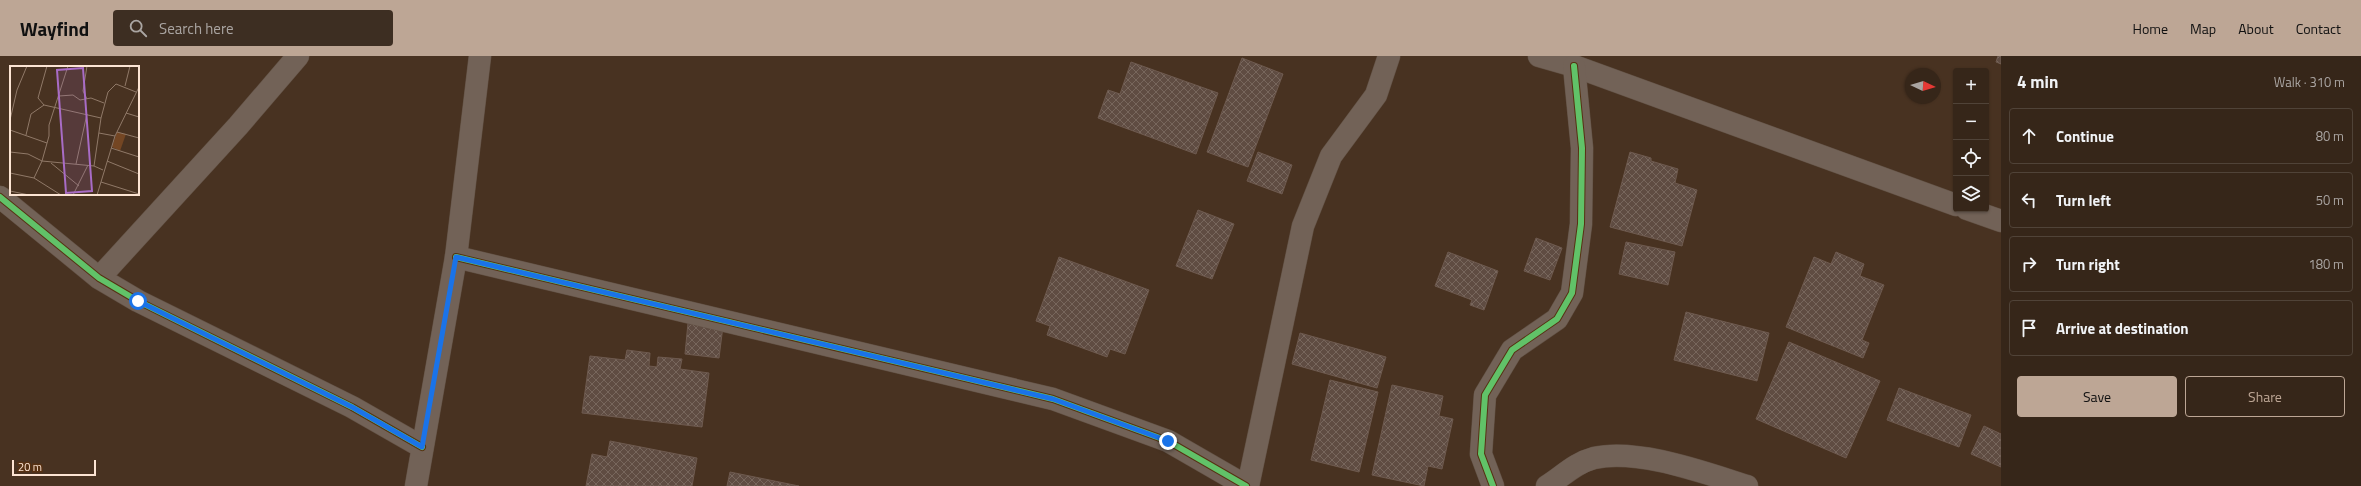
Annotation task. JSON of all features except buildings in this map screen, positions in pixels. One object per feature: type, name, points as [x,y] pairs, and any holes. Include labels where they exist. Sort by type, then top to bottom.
[{"type":"street","points":[[99,278],[238,126],[298,56]]},
{"type":"street","points":[[416,486],[456,257],[480,56]]},
{"type":"street","points":[[456,257],[1053,399],[1168,441],[1247,486],[1304,226],[1331,156],[1376,95],[1389,56]]},
{"type":"street","points":[[1539,56],[1574,66],[1953,204]]},
{"type":"street","points":[[1493,486],[1481,454],[1486,395],[1512,350],[1557,319],[1572,292],[1581,224],[1582,163],[1574,66]]},
{"type":"street","points":[[0,197],[99,278],[138,301],[352,407],[422,447]]},
{"type":"street","points":[[1976,212],[2001,221]]},
{"type":"street","points":[[1547,486],[1572,467],[1595,458],[1628,456],[1676,465],[1747,486]]},
{"type":"cycle path","points":[[1493,486],[1481,454],[1485,395],[1512,350],[1557,319],[1572,293],[1581,224],[1582,148],[1574,66]]},
{"type":"cycle path","points":[[0,197],[99,278],[138,301],[352,407],[422,447]]},
{"type":"cycle path","points":[[456,257],[1053,399],[1168,441],[1246,486]]},
{"type":"route","points":[[138,301],[352,407],[422,447],[456,257],[1053,399],[1168,441]]}]
